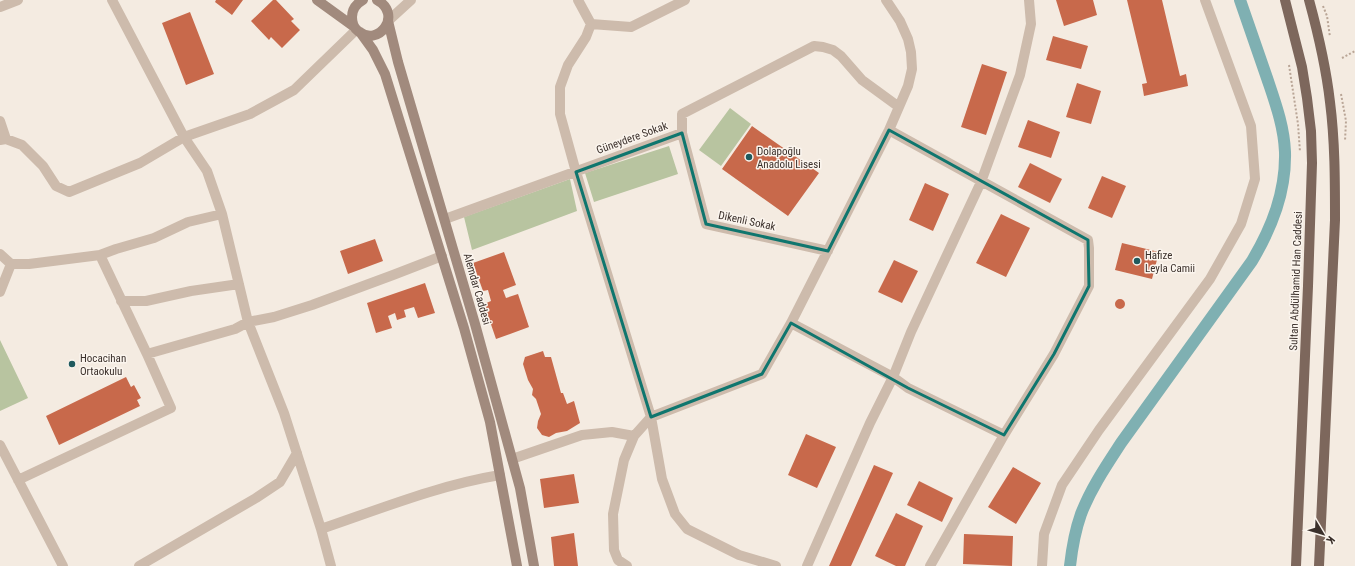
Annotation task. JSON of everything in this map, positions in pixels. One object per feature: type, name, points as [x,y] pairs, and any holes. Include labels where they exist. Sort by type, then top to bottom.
[{"type":"main road","name":"Alemdar Caddesi","points":[[317,0],[356,29],[373,50],[385,74],[464,328],[488,414],[517,566]]},
{"type":"main road","points":[[363,0],[354,7],[352,13],[356,29],[365,35],[371,36],[382,31],[388,21]]},
{"type":"main road","name":"Alemdar Caddesi","points":[[377,0],[385,6],[387,10],[388,21],[398,62],[445,219],[512,459],[520,488],[534,566]]},
{"type":"main road","name":"Sultan Abdülhamid Han Caddesi","points":[[1285,0],[1299,54],[1307,98],[1311,131],[1312,163],[1296,566]]},
{"type":"main road","points":[[1309,0],[1320,45],[1330,102],[1335,184],[1335,228],[1320,566]]},
{"type":"street","points":[[0,7],[18,0]]},
{"type":"street","points":[[112,0],[184,137],[207,171],[222,214],[248,322],[284,413],[321,529],[331,566]]},
{"type":"street","points":[[388,21],[411,0]]},
{"type":"street","points":[[578,0],[591,24],[586,37],[568,65],[560,87],[560,114],[576,172],[651,417],[662,479],[675,514],[687,529],[739,555],[776,566]]},
{"type":"street","points":[[591,24],[631,27],[685,0]]},
{"type":"street","points":[[627,566],[618,560],[614,550],[612,514],[624,460],[634,436],[651,417],[762,374],[791,323],[889,130],[908,86],[912,69],[911,52],[908,39],[900,21],[886,0]]},
{"type":"street","points":[[807,566],[870,422],[893,377],[911,332],[981,182],[1020,75],[1032,24],[1029,0]]},
{"type":"street","points":[[1042,566],[1044,534],[1062,485],[1099,430],[1210,279],[1242,224],[1255,179],[1251,126],[1205,0]]},
{"type":"street","points":[[0,121],[3,140],[22,144],[43,166],[56,186],[69,192],[140,163],[184,137],[250,114],[294,90],[356,29]]},
{"type":"street","name":"Güneydere Sokak","points":[[445,219],[682,133],[682,114],[814,46],[833,50],[841,56],[862,80],[899,107]]},
{"type":"street","points":[[889,130],[1088,240],[1089,248],[1089,286],[1054,354],[1004,435],[930,566]]},
{"type":"street","name":"Dikenli Sokak","points":[[682,133],[706,224],[828,251]]},
{"type":"street","points":[[0,254],[10,264],[29,264],[100,255],[154,238],[188,222],[222,214]]},
{"type":"street","points":[[18,480],[171,408],[100,255]]},
{"type":"street","points":[[147,354],[235,329],[248,322],[274,317],[312,305],[442,256]]},
{"type":"street","points":[[0,292],[10,264]]},
{"type":"street","points":[[122,301],[146,301],[190,291],[239,284]]},
{"type":"street","points":[[791,323],[893,377],[908,388],[1004,435]]},
{"type":"street","points":[[512,459],[582,435],[612,432],[634,436]]},
{"type":"street","points":[[0,445],[63,566]]},
{"type":"street","points":[[139,566],[256,498],[280,482],[297,453]]},
{"type":"street","points":[[321,529],[438,490],[473,480],[500,475]]},
{"type":"street","points":[[937,554],[942,566]]},
{"type":"path","points":[[1342,58],[1355,51]]},
{"type":"path","points":[[1289,65],[1298,124],[1300,157]]},
{"type":"highlighted area","points":[[889,130],[1088,240],[1089,286],[1054,354],[1004,435],[908,388],[791,323],[762,374],[651,417],[576,172],[682,133],[706,224],[828,251]]},
{"type":"green space","points":[[730,108],[751,124],[721,166],[699,150]]},
{"type":"green space","points":[[669,146],[678,174],[594,202],[585,173]]},
{"type":"green space","points":[[570,179],[577,211],[472,250],[464,217]]},
{"type":"green space","points":[[0,340],[28,398],[0,411]]},
{"type":"building","points":[[216,0],[243,0],[232,15],[215,2]]},
{"type":"building","points":[[273,0],[276,0],[294,19],[291,21],[300,30],[282,48],[271,37],[269,40],[251,21]]},
{"type":"building","points":[[1056,0],[1093,0],[1097,15],[1064,26]]},
{"type":"building","points":[[1127,0],[1162,0],[1180,76],[1186,74],[1188,86],[1144,96],[1142,84],[1147,83]]},
{"type":"building","points":[[190,12],[214,74],[186,85],[162,23]]},
{"type":"building","points":[[1053,36],[1088,46],[1081,69],[1046,60]]},
{"type":"building","points":[[982,64],[1007,72],[986,135],[961,127]]},
{"type":"building","points":[[1077,83],[1101,91],[1091,124],[1066,117]]},
{"type":"building","points":[[1028,120],[1060,132],[1051,158],[1018,147]]},
{"type":"building","points":[[752,126],[819,173],[788,216],[722,169]]},
{"type":"building","points":[[1030,163],[1062,179],[1050,203],[1018,187]]},
{"type":"building","points":[[1102,176],[1126,186],[1112,218],[1088,208]]},
{"type":"building","points":[[925,183],[949,194],[933,231],[909,220]]},
{"type":"building","points":[[1001,214],[1030,228],[1006,277],[976,263]]},
{"type":"building","points":[[375,239],[383,261],[348,274],[340,251]]},
{"type":"building","name":"Hafize Leyla Camii","points":[[1122,243],[1159,252],[1152,279],[1115,270]]},
{"type":"building","points":[[504,252],[516,285],[503,290],[506,298],[518,294],[529,327],[496,339],[484,304],[491,301],[488,290],[483,291],[473,263]]},
{"type":"building","points":[[894,260],[918,271],[902,303],[878,292]]},
{"type":"building","points":[[425,283],[435,313],[418,318],[414,307],[404,310],[406,317],[397,320],[395,313],[388,316],[392,328],[376,333],[367,303]]},
{"type":"building","points":[[1118,299],[1122,299],[1124,300],[1124,308],[1118,309],[1115,306],[1115,302]]},
{"type":"building","points":[[543,351],[545,357],[551,357],[561,393],[563,393],[567,404],[574,401],[580,423],[567,431],[556,433],[549,437],[542,435],[537,428],[541,414],[536,399],[532,395],[533,389],[528,380],[523,364],[525,357]]},
{"type":"building","points":[[126,377],[131,387],[134,385],[141,398],[137,400],[140,406],[59,445],[46,416]]},
{"type":"building","points":[[806,434],[836,447],[817,488],[788,475]]},
{"type":"building","points":[[874,465],[893,473],[851,566],[829,566]]},
{"type":"building","points":[[1013,467],[1041,483],[1016,524],[988,507]]},
{"type":"building","points":[[574,474],[579,503],[544,508],[540,479]]},
{"type":"building","points":[[919,481],[953,498],[942,522],[907,505]]},
{"type":"building","points":[[896,513],[923,526],[905,566],[896,566],[875,556]]},
{"type":"building","points":[[574,533],[578,566],[554,566],[551,537]]},
{"type":"building","points":[[964,534],[1013,536],[1012,566],[963,564]]},
{"type":"waterway","points":[[1070,566],[1079,520],[1089,495],[1099,477],[1121,443],[1252,261],[1266,235],[1276,209],[1285,167],[1283,133],[1279,114],[1240,0]]},
{"type":"place","name":"Dolapoğlu Anadolu Lisesi","points":[[749,157]]},
{"type":"place","name":"Hafize Leyla Camii","points":[[1137,261]]},
{"type":"place","name":"Hocacihan Ortaokulu","points":[[72,364]]}]
